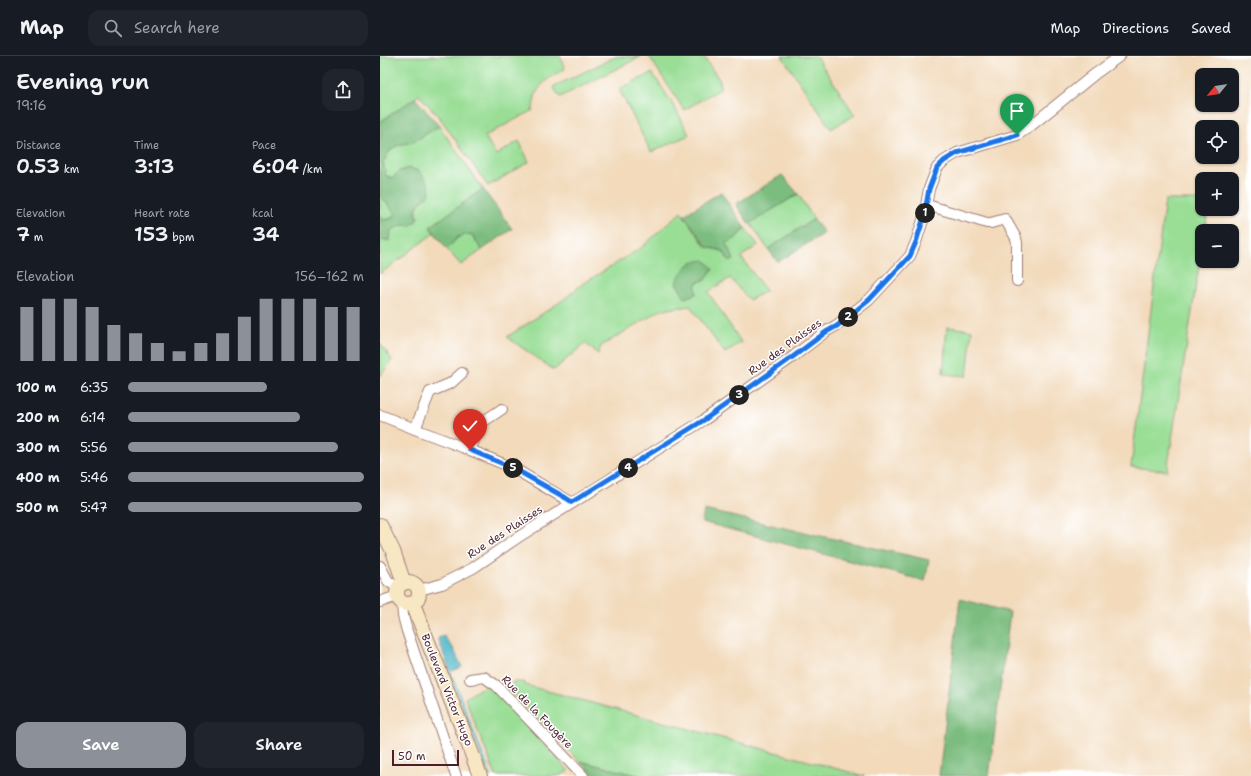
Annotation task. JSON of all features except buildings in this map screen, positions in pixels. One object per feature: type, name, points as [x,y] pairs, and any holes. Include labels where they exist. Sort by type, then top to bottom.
[{"type":"main road","name":"Boulevard Victor Hugo","points":[[380,524],[393,551],[403,595],[468,743],[480,776]]},
{"type":"main road","points":[[403,595],[408,582],[414,583],[419,590]]},
{"type":"street","name":"Rue des Plaisses","points":[[419,590],[442,584],[472,568],[572,502],[704,420],[826,332],[837,326],[869,300],[910,256],[924,217],[929,189],[933,177],[937,168],[944,161],[957,153],[1017,135],[1120,56]]},
{"type":"street","points":[[927,205],[987,223],[1005,219],[1016,238],[1017,243],[1017,281]]},
{"type":"street","points":[[415,430],[430,392],[451,383],[462,373]]},
{"type":"street","points":[[470,450],[481,423],[502,409]]},
{"type":"street","points":[[380,415],[513,468],[572,502]]},
{"type":"street","points":[[380,566],[388,581],[403,595],[403,616],[407,631],[456,776]]},
{"type":"street","points":[[380,602],[403,595]]},
{"type":"street","name":"Rue de la Fougère","points":[[470,679],[484,677],[497,686],[583,776]]},
{"type":"green space","points":[[380,56],[560,56],[565,69],[552,76],[542,84],[536,95],[533,110],[485,136],[496,155],[519,141],[529,162],[488,186],[440,118],[419,95],[380,122]]},
{"type":"green space","points":[[617,56],[640,57],[560,97],[553,87]]},
{"type":"green space","points":[[649,56],[703,56],[720,81],[720,89],[684,110]]},
{"type":"green space","points":[[782,56],[816,56],[855,115],[831,129]]},
{"type":"green space","points":[[652,73],[672,103],[689,135],[651,152],[619,89]]},
{"type":"green space","points":[[415,98],[439,126],[413,142],[397,145],[388,153],[383,163],[386,176],[393,178],[399,171],[409,168],[419,171],[428,183],[430,194],[417,207],[416,222],[409,226],[403,225],[391,230],[390,240],[380,240],[380,218],[385,220],[394,217],[394,212],[380,195],[380,122]]},
{"type":"green space","points":[[439,126],[483,189],[430,227],[434,233],[380,274],[380,240],[390,240],[391,230],[418,218],[417,208],[424,200],[394,178],[386,176],[383,162],[388,153],[398,145],[413,142]]},
{"type":"green space","points":[[782,175],[798,194],[749,224],[736,204]]},
{"type":"green space","points":[[483,189],[512,229],[482,250],[471,234],[458,237],[447,249],[430,227]]},
{"type":"green space","points":[[721,192],[745,228],[736,238],[726,244],[734,260],[730,262],[723,251],[707,247],[684,215]]},
{"type":"green space","points":[[798,194],[814,219],[768,249],[750,223]]},
{"type":"green space","points":[[380,195],[394,212],[394,217],[385,220],[380,218]]},
{"type":"green space","points":[[1165,200],[1195,200],[1195,216],[1207,216],[1206,224],[1195,224],[1195,268],[1199,268],[1167,471],[1131,467]]},
{"type":"green space","points":[[681,212],[706,247],[723,251],[727,258],[734,260],[726,244],[736,238],[745,228],[758,245],[741,257],[766,291],[749,300],[730,278],[708,292],[741,342],[725,353],[690,306],[661,310],[601,346],[598,354],[585,343],[554,370],[507,337],[563,300],[581,285],[641,248]]},
{"type":"green space","points":[[814,219],[824,233],[778,262],[768,249]]},
{"type":"green space","points":[[471,234],[482,250],[461,265],[447,249],[458,237]]},
{"type":"green space","points":[[705,260],[713,269],[705,280],[696,283],[696,294],[685,298],[676,283],[687,266],[694,262]]},
{"type":"green space","points":[[947,327],[972,330],[967,376],[943,374]]},
{"type":"green space","points":[[380,343],[392,360],[380,376]]},
{"type":"green space","points":[[704,510],[929,560],[925,581],[702,522]]},
{"type":"green space","points":[[960,599],[1010,612],[989,776],[939,776]]},
{"type":"green space","points":[[513,682],[523,682],[525,685],[864,776],[641,776],[579,761],[508,688]]},
{"type":"green space","points":[[488,684],[569,771],[559,776],[496,776],[465,698]]},
{"type":"green space","points":[[579,761],[641,776],[594,776]]},
{"type":"water","points":[[444,636],[452,646],[462,667],[450,672],[438,638]]},
{"type":"waterway","points":[[450,672],[490,776]]},
{"type":"route","points":[[470,450],[513,468],[572,502],[592,491],[704,420],[826,332],[837,326],[869,300],[910,256],[924,217],[929,189],[937,168],[944,161],[957,153],[1017,135]]}]
